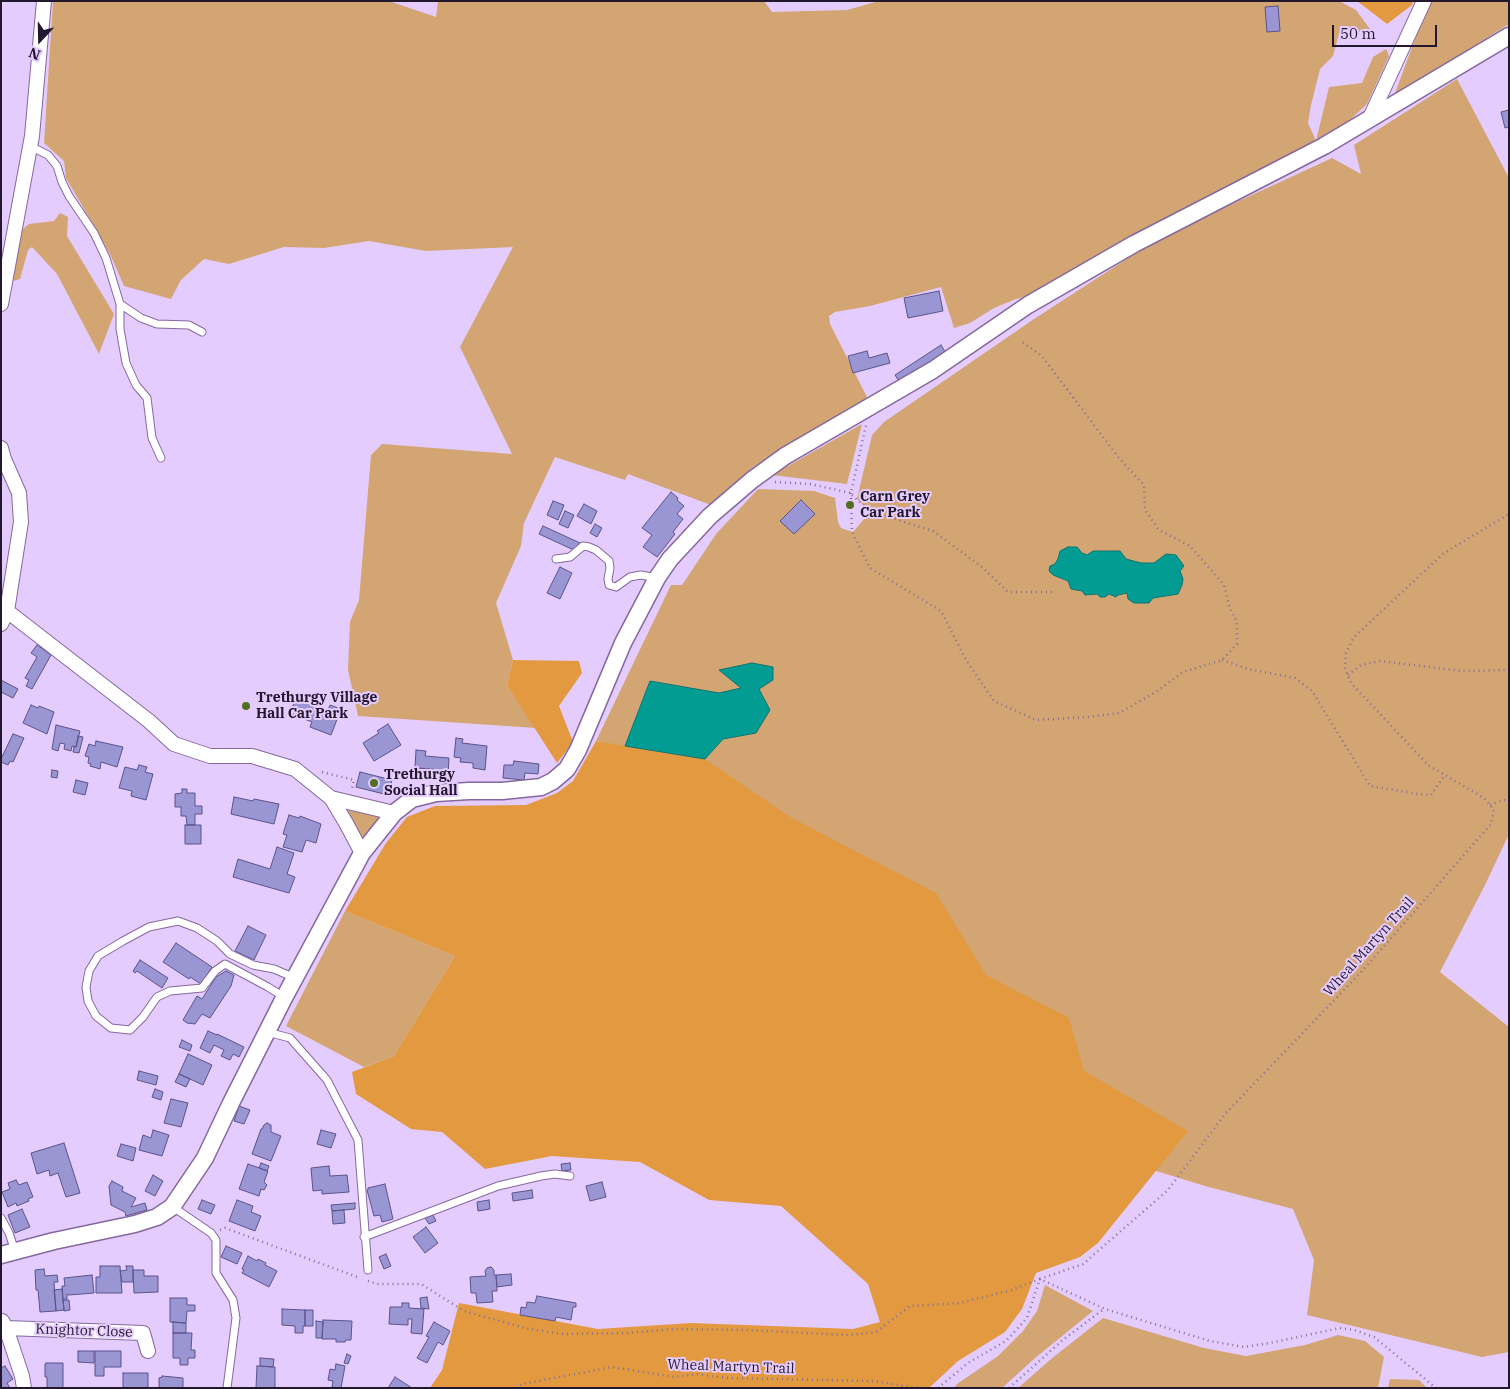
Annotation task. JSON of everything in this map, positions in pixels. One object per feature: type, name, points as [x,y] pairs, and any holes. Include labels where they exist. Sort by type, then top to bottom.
[{"type":"street","points":[[1,304],[30,146],[44,1]]},
{"type":"street","points":[[1369,120],[1424,1]]},
{"type":"street","points":[[8,1253],[135,1224],[157,1217],[172,1207],[205,1158],[284,998],[362,853],[394,813],[412,800],[436,793],[502,791],[541,787],[553,781],[567,769],[578,750],[623,643],[657,578],[670,559],[710,516],[752,480],[785,456],[933,370],[1028,305],[1134,244],[1324,146],[1509,36]]},
{"type":"street","points":[[1,448],[19,493],[21,522],[4,617],[149,721],[174,744],[210,756],[252,756],[295,769],[331,798],[362,853]]},
{"type":"street","points":[[331,798],[394,813]]},
{"type":"street","points":[[4,1324],[22,1376],[24,1388]]},
{"type":"street","name":"Knightor Close","points":[[4,1324],[144,1333],[148,1350]]},
{"type":"lane","points":[[30,146],[48,155],[57,166],[65,189],[94,233],[106,258],[120,304],[120,329],[126,363],[136,384],[147,398],[152,438],[161,458]]},
{"type":"lane","points":[[120,304],[141,318],[157,324],[189,325],[202,332]]},
{"type":"lane","points":[[556,559],[575,555],[583,546],[589,547],[596,550],[609,561],[609,585],[616,587],[630,577],[641,575],[657,578]]},
{"type":"lane","points":[[284,998],[268,987],[225,964],[215,971],[202,988],[170,991],[157,997],[143,1017],[130,1030],[111,1028],[96,1016],[88,1000],[86,987],[89,971],[98,956],[149,928],[178,921],[197,928],[217,941],[230,954],[253,965],[274,969],[295,978]]},
{"type":"lane","points":[[267,1032],[290,1038],[327,1080],[358,1140],[368,1270]]},
{"type":"lane","points":[[364,1237],[498,1186],[555,1174],[570,1176]]},
{"type":"lane","points":[[172,1207],[211,1233],[216,1240],[216,1273],[233,1300],[236,1318],[227,1388]]},
{"type":"lane","points":[[1,1218],[9,1233],[8,1253]]},
{"type":"path","points":[[870,407],[851,494],[852,532],[870,568],[941,611],[966,660],[994,701],[1036,720],[1119,713],[1156,692],[1183,672],[1222,660],[1236,644],[1237,622],[1230,609],[1224,585],[1190,546],[1160,530],[1145,510],[1144,485],[1118,457],[1042,356],[1022,342]]},
{"type":"path","points":[[752,480],[810,484],[851,494],[870,511],[934,530],[982,567],[1008,592],[1053,592]]},
{"type":"path","points":[[1509,514],[1444,553],[1354,637],[1346,653],[1345,668],[1351,683],[1428,765],[1484,798],[1490,805],[1503,800],[1509,801]]},
{"type":"path","points":[[1222,660],[1248,669],[1295,678],[1312,691],[1370,786],[1431,795],[1445,775]]},
{"type":"path","points":[[1348,675],[1361,665],[1380,661],[1462,671],[1509,670]]},
{"type":"path","points":[[318,771],[354,780],[352,788],[361,790]]},
{"type":"path","name":"Wheal Martyn Trail","points":[[211,1233],[225,1228],[377,1284],[421,1284],[464,1311],[529,1329],[563,1334],[626,1333],[675,1329],[849,1335],[876,1332],[910,1306],[960,1303],[1011,1290],[1082,1264],[1168,1190],[1225,1114],[1364,969],[1491,824],[1494,810],[1490,805]]},
{"type":"path","points":[[938,1388],[968,1363],[1006,1341],[1027,1318],[1040,1279],[1105,1309],[1210,1341],[1244,1347],[1340,1328],[1354,1330],[1374,1337],[1436,1388]]},
{"type":"path","points":[[1009,1388],[1064,1340],[1105,1309]]},
{"type":"path","name":"Wheal Martyn Trail","points":[[516,1388],[522,1384],[612,1367],[674,1377],[696,1374],[728,1378],[873,1381],[918,1388]]},
{"type":"shaded area","points":[[53,1],[389,1],[436,17],[438,1],[764,1],[772,12],[847,10],[879,1],[1339,1],[1356,10],[1370,29],[1363,32],[1340,30],[1333,56],[1320,69],[1308,123],[1316,141],[1329,87],[1362,83],[1373,57],[1386,49],[1389,56],[1367,104],[1340,129],[1181,210],[1102,253],[1033,295],[1016,299],[994,308],[970,323],[954,328],[941,287],[870,306],[835,312],[829,316],[830,324],[867,397],[866,402],[811,432],[752,468],[711,505],[628,474],[625,480],[555,457],[524,523],[521,546],[496,603],[513,660],[507,685],[536,728],[358,716],[348,670],[350,622],[359,600],[371,455],[382,444],[512,454],[460,347],[513,247],[426,251],[369,241],[324,248],[284,247],[229,264],[204,259],[181,280],[171,299],[124,286],[110,254],[66,178],[64,161],[44,143]]},
{"type":"shaded area","points":[[1357,1],[1413,1],[1412,5],[1387,24]]},
{"type":"shaded area","points":[[1429,1],[1509,1],[1509,24],[1394,96]]},
{"type":"shaded area","points":[[1457,79],[1509,178],[1509,834],[1440,972],[1509,1027],[1509,1352],[1482,1357],[1307,1315],[1314,1260],[1293,1209],[1205,1186],[1075,1146],[602,742],[596,741],[671,585],[682,585],[716,534],[758,489],[814,491],[835,498],[838,522],[841,528],[853,532],[870,512],[857,499],[872,435],[884,422],[1034,319],[1150,244],[1332,158],[1361,174],[1354,145]]},
{"type":"shaded area","points":[[60,213],[68,217],[67,236],[114,314],[99,354],[57,274],[32,247],[28,250],[20,279],[13,281],[18,233],[29,224],[54,221]]},
{"type":"shaded area","points":[[862,424],[847,484],[772,475]]},
{"type":"shaded area","points":[[1068,547],[1077,547],[1082,553],[1087,555],[1093,551],[1120,551],[1126,559],[1141,563],[1154,563],[1166,554],[1176,555],[1184,566],[1180,571],[1183,579],[1182,585],[1178,594],[1153,598],[1149,603],[1134,603],[1128,599],[1127,593],[1116,597],[1109,594],[1105,597],[1100,597],[1097,594],[1085,595],[1082,591],[1071,589],[1068,581],[1053,575],[1049,571],[1050,566],[1055,564],[1058,559],[1060,551]]},
{"type":"shaded area","points":[[513,660],[579,661],[582,673],[559,706],[573,742],[557,763],[507,685]]},
{"type":"shaded area","points":[[752,663],[773,667],[773,680],[759,689],[770,710],[756,733],[723,739],[705,759],[625,746],[650,681],[719,693],[741,688],[719,670]]},
{"type":"shaded area","points":[[596,741],[705,759],[790,817],[936,893],[986,975],[1069,1018],[1084,1071],[1188,1131],[1098,1243],[1080,1257],[1036,1273],[1022,1309],[1005,1332],[958,1361],[929,1388],[430,1388],[442,1370],[459,1303],[598,1329],[691,1323],[853,1329],[880,1322],[868,1284],[781,1206],[709,1200],[640,1162],[552,1156],[485,1169],[442,1132],[411,1129],[356,1094],[352,1072],[394,1056],[455,956],[345,911],[386,843],[407,817],[435,806],[526,805],[557,793],[573,781]]},
{"type":"shaded area","points":[[346,810],[380,816],[362,840]]},
{"type":"shaded area","points":[[345,911],[455,956],[394,1056],[364,1067],[286,1026]]},
{"type":"shaded area","points":[[1045,1285],[1093,1311],[1035,1358],[1002,1388],[954,1388],[998,1356],[1023,1331],[1037,1311]]},
{"type":"shaded area","points":[[1103,1318],[1204,1348],[1246,1356],[1305,1345],[1338,1335],[1365,1341],[1384,1357],[1378,1388],[1018,1388]]},
{"type":"shaded area","points":[[1390,1379],[1419,1380],[1427,1388],[1388,1388]]},
{"type":"building","points":[[1278,6],[1280,31],[1267,32],[1265,7]]},
{"type":"building","points":[[1509,110],[1509,127],[1505,128],[1501,112]]},
{"type":"building","points":[[939,291],[943,311],[908,318],[904,298]]},
{"type":"building","points":[[941,345],[947,355],[901,384],[895,375]]},
{"type":"building","points":[[867,351],[869,358],[887,353],[890,363],[853,373],[848,356]]},
{"type":"building","points":[[671,492],[684,506],[677,514],[683,519],[673,532],[675,534],[657,557],[643,547],[652,535],[642,528]]},
{"type":"building","points":[[801,500],[815,514],[794,534],[780,521]]},
{"type":"building","points":[[553,501],[564,505],[558,520],[547,515]]},
{"type":"building","points":[[584,504],[597,511],[591,524],[577,516]]},
{"type":"building","points":[[565,511],[574,515],[568,528],[559,524]]},
{"type":"building","points":[[595,524],[602,528],[597,537],[590,533]]},
{"type":"building","points":[[543,526],[580,543],[576,551],[539,534]]},
{"type":"building","points":[[560,567],[572,573],[560,599],[547,593]]},
{"type":"building","points":[[37,645],[51,655],[32,689],[26,686],[29,680],[25,678],[37,657],[31,653]]},
{"type":"building","points":[[1,680],[18,689],[13,698],[1,692]]},
{"type":"building","points":[[296,698],[328,710],[330,705],[341,709],[331,735],[310,727],[312,722],[290,713]]},
{"type":"building","points":[[31,705],[54,712],[47,734],[23,723]]},
{"type":"building","points":[[388,724],[401,745],[374,761],[363,743],[379,733],[377,731]]},
{"type":"building","points":[[56,725],[80,731],[76,747],[72,746],[71,751],[64,749],[65,744],[60,743],[58,751],[52,749]]},
{"type":"building","points":[[13,734],[24,738],[13,762],[10,761],[8,765],[1,762],[1,759]]},
{"type":"building","points":[[78,736],[83,737],[79,753],[73,752]]},
{"type":"building","points":[[456,738],[463,739],[462,743],[487,746],[485,770],[473,768],[473,763],[460,762],[461,758],[454,757]]},
{"type":"building","points":[[96,741],[123,747],[117,767],[101,762],[100,769],[90,766],[91,764],[88,763],[89,757],[85,756],[89,744],[95,746]]},
{"type":"building","points":[[416,750],[426,751],[425,756],[449,758],[448,774],[436,773],[433,769],[415,768]]},
{"type":"building","points":[[514,761],[539,764],[538,774],[525,773],[524,780],[503,778],[504,765],[513,765]]},
{"type":"building","points":[[139,765],[147,767],[145,772],[153,774],[146,800],[131,796],[132,791],[119,788],[125,767],[137,770]]},
{"type":"building","points":[[52,770],[58,771],[57,778],[51,777]]},
{"type":"building","name":"Trethurgy Social Hall","points":[[360,772],[392,780],[388,795],[356,787]]},
{"type":"building","points":[[76,780],[88,783],[85,795],[73,792]]},
{"type":"building","points":[[182,789],[187,789],[187,793],[195,793],[195,806],[202,806],[202,814],[195,814],[195,825],[187,825],[186,816],[181,816],[181,807],[175,807],[175,794],[182,793]]},
{"type":"building","points":[[234,797],[279,804],[274,824],[231,814]]},
{"type":"building","points":[[289,815],[299,818],[300,816],[321,824],[316,843],[306,840],[302,852],[283,847],[287,835],[283,834]]},
{"type":"building","points":[[185,825],[201,825],[201,844],[185,844]]},
{"type":"building","points":[[277,847],[294,853],[287,874],[295,877],[289,893],[233,877],[238,859],[270,869]]},
{"type":"building","points":[[248,926],[266,935],[254,960],[235,951]]},
{"type":"building","points":[[176,943],[212,967],[201,984],[190,977],[189,979],[163,962]]},
{"type":"building","points":[[140,960],[168,978],[162,988],[137,971],[135,973],[133,971]]},
{"type":"building","points":[[226,971],[234,975],[231,986],[210,1018],[202,1014],[195,1024],[187,1023],[183,1020],[197,996],[202,999],[216,977]]},
{"type":"building","points":[[208,1031],[244,1047],[239,1057],[233,1054],[230,1060],[221,1056],[224,1050],[214,1045],[210,1053],[200,1048]]},
{"type":"building","points":[[182,1040],[192,1045],[190,1051],[179,1047]]},
{"type":"building","points":[[188,1054],[212,1065],[203,1085],[179,1074]]},
{"type":"building","points":[[139,1071],[158,1076],[156,1085],[137,1080]]},
{"type":"building","points":[[179,1074],[190,1079],[186,1087],[175,1082]]},
{"type":"building","points":[[155,1089],[163,1092],[161,1100],[152,1097]]},
{"type":"building","points":[[171,1099],[188,1103],[181,1127],[164,1123]]},
{"type":"building","points":[[239,1106],[250,1110],[244,1124],[234,1121]]},
{"type":"building","points":[[267,1123],[271,1125],[271,1132],[281,1136],[271,1161],[252,1154],[261,1129]]},
{"type":"building","points":[[153,1130],[169,1135],[162,1156],[139,1150],[143,1135],[151,1138]]},
{"type":"building","points":[[321,1130],[336,1134],[331,1148],[317,1144]]},
{"type":"building","points":[[64,1143],[80,1193],[66,1197],[58,1173],[50,1176],[49,1170],[37,1174],[31,1153]]},
{"type":"building","points":[[121,1144],[136,1148],[133,1161],[117,1156]]},
{"type":"building","points":[[261,1163],[269,1166],[267,1171],[259,1168]]},
{"type":"building","points":[[570,1163],[571,1170],[562,1171],[561,1164]]},
{"type":"building","points":[[248,1164],[268,1171],[264,1182],[267,1185],[264,1190],[261,1189],[259,1196],[239,1189]]},
{"type":"building","points":[[329,1166],[330,1176],[347,1175],[349,1192],[322,1194],[322,1190],[313,1191],[311,1168]]},
{"type":"building","points":[[153,1175],[163,1181],[155,1196],[145,1191]]},
{"type":"building","points":[[16,1180],[19,1185],[27,1182],[33,1197],[28,1199],[29,1201],[17,1206],[16,1203],[8,1207],[2,1192],[10,1189],[8,1183]]},
{"type":"building","points":[[112,1181],[123,1187],[122,1191],[136,1198],[131,1207],[145,1203],[147,1210],[126,1216],[125,1212],[111,1205],[109,1186]]},
{"type":"building","points":[[602,1182],[606,1197],[590,1201],[586,1186]]},
{"type":"building","points":[[385,1184],[393,1219],[382,1222],[380,1215],[374,1216],[367,1190],[368,1188]]},
{"type":"building","points":[[532,1190],[533,1198],[513,1201],[512,1193]]},
{"type":"building","points":[[202,1200],[215,1205],[211,1214],[198,1209]]},
{"type":"building","points":[[237,1200],[253,1206],[251,1212],[261,1216],[255,1231],[229,1221]]},
{"type":"building","points":[[489,1200],[490,1209],[478,1211],[477,1202]]},
{"type":"building","points":[[355,1203],[355,1209],[332,1211],[331,1205]]},
{"type":"building","points":[[22,1209],[30,1227],[15,1233],[8,1215]]},
{"type":"building","points":[[344,1210],[345,1223],[333,1224],[332,1211]]},
{"type":"building","points":[[433,1215],[436,1221],[429,1224],[425,1218]]},
{"type":"building","points":[[426,1227],[438,1243],[425,1253],[413,1237]]},
{"type":"building","points":[[226,1246],[242,1253],[237,1264],[221,1257]]},
{"type":"building","points":[[386,1254],[391,1266],[384,1269],[379,1257]]},
{"type":"building","points":[[248,1256],[266,1263],[265,1265],[277,1271],[269,1287],[242,1273]]},
{"type":"building","points":[[100,1266],[120,1266],[122,1293],[96,1293],[96,1277],[100,1277]]},
{"type":"building","points":[[126,1266],[133,1266],[133,1282],[122,1282],[120,1271],[127,1270]]},
{"type":"building","points":[[491,1267],[494,1270],[494,1275],[496,1275],[497,1291],[492,1291],[493,1302],[477,1303],[476,1293],[471,1293],[470,1277],[486,1276],[485,1271]]},
{"type":"building","points":[[44,1269],[45,1276],[57,1275],[58,1282],[54,1282],[56,1311],[40,1312],[35,1270]]},
{"type":"building","points":[[133,1270],[144,1270],[144,1276],[158,1276],[158,1292],[134,1293]]},
{"type":"building","points":[[511,1274],[512,1285],[497,1287],[496,1275]]},
{"type":"building","points":[[92,1275],[94,1293],[67,1294],[67,1299],[63,1299],[62,1286],[65,1286],[64,1278]]},
{"type":"building","points":[[62,1289],[64,1310],[56,1311],[54,1290]]},
{"type":"building","points":[[537,1296],[576,1303],[576,1307],[573,1307],[571,1320],[556,1317],[555,1321],[520,1315],[521,1307],[526,1308],[527,1302],[535,1303]]},
{"type":"building","points":[[427,1297],[429,1309],[421,1308],[420,1298]]},
{"type":"building","points":[[170,1298],[187,1298],[187,1305],[195,1305],[195,1311],[187,1311],[186,1323],[170,1322]]},
{"type":"building","points":[[63,1300],[69,1300],[70,1310],[64,1311]]},
{"type":"building","points":[[402,1303],[409,1303],[409,1308],[424,1309],[422,1334],[411,1333],[412,1319],[408,1319],[408,1325],[389,1324],[390,1307],[402,1307]]},
{"type":"building","points":[[282,1309],[305,1310],[303,1333],[295,1333],[295,1326],[282,1325]]},
{"type":"building","points":[[305,1310],[313,1310],[313,1326],[305,1326]]},
{"type":"building","points":[[323,1320],[352,1321],[351,1340],[336,1342],[336,1339],[322,1339]]},
{"type":"building","points":[[316,1321],[323,1322],[322,1338],[316,1338]]},
{"type":"building","points":[[173,1322],[186,1323],[186,1333],[173,1333]]},
{"type":"building","points":[[434,1322],[450,1331],[443,1345],[438,1342],[427,1363],[417,1358],[429,1337],[426,1336]]},
{"type":"building","points":[[173,1333],[192,1333],[191,1350],[195,1350],[195,1358],[188,1358],[188,1365],[180,1365],[180,1358],[173,1358]]},
{"type":"building","points":[[78,1351],[94,1351],[94,1363],[78,1362]]},
{"type":"building","points":[[95,1351],[121,1351],[121,1367],[104,1367],[104,1376],[95,1376]]},
{"type":"building","points":[[347,1354],[351,1356],[348,1364],[344,1363]]},
{"type":"building","points":[[260,1358],[274,1359],[273,1367],[260,1366]]},
{"type":"building","points":[[46,1363],[63,1363],[63,1388],[47,1388],[47,1377],[45,1377]]},
{"type":"building","points":[[336,1364],[345,1366],[341,1388],[332,1387],[333,1381],[328,1380],[330,1369],[335,1370]]},
{"type":"building","points":[[5,1366],[13,1379],[7,1383],[10,1388],[1,1388],[1,1368]]},
{"type":"building","points":[[257,1366],[275,1367],[275,1388],[256,1388]]},
{"type":"building","points":[[123,1373],[148,1373],[148,1388],[123,1388]]},
{"type":"building","points":[[162,1376],[183,1378],[183,1388],[159,1388],[159,1378]]},
{"type":"building","points":[[395,1377],[412,1388],[388,1388]]},
{"type":"place","name":"Carn Grey Car Park","points":[[850,505]]},
{"type":"place","name":"Trethurgy Village Hall Car Park","points":[[246,706]]},
{"type":"place","name":"Trethurgy Social Hall","points":[[374,783]]}]
